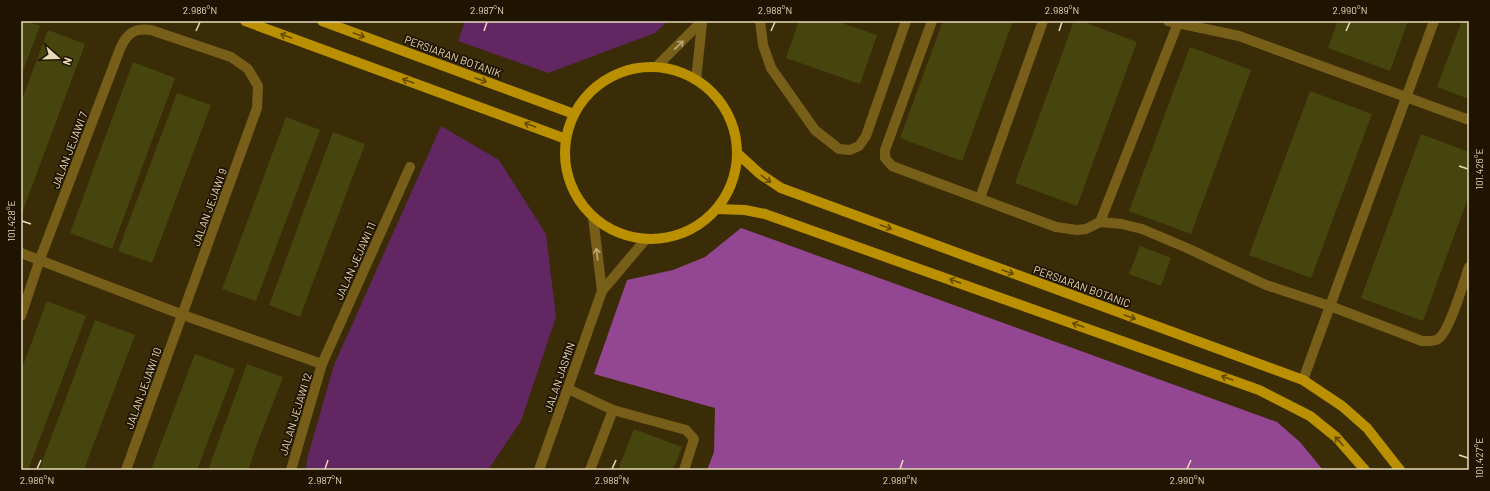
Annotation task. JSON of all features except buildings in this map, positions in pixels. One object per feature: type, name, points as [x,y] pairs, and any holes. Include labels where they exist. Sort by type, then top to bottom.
[{"type":"main road","points":[[245,21],[566,139]]},
{"type":"main road","name":"PERSIARAN BOTANIK","points":[[322,21],[574,114]]},
{"type":"main road","points":[[656,67],[677,70],[696,80],[713,93],[726,111],[734,131],[737,153],[735,173],[728,192],[717,208],[697,226],[672,237],[646,239],[627,236],[608,228],[593,217],[581,204],[567,173],[565,156],[566,139],[574,114],[589,94],[608,79],[631,69],[656,67]]},
{"type":"main road","name":"PERSIARAN BOTANIC","points":[[737,153],[760,174],[782,188],[1303,380],[1342,406],[1367,428],[1400,470]]},
{"type":"main road","points":[[717,208],[745,210],[765,214],[1259,390],[1310,416],[1336,437],[1365,470]]},
{"type":"street","points":[[760,21],[763,45],[771,68],[815,130],[839,149],[850,150],[859,146],[866,136],[906,21]]},
{"type":"street","points":[[932,21],[886,150],[885,158],[892,166],[1056,227],[1077,230],[1086,229],[1100,222],[1122,224],[1142,229],[1187,248],[1266,285],[1330,306],[1422,341],[1438,339],[1443,334],[1449,323],[1469,267]]},
{"type":"street","points":[[980,198],[1043,21]]},
{"type":"street","points":[[1303,380],[1434,21]]},
{"type":"street","points":[[656,67],[702,22]]},
{"type":"street","points":[[696,80],[702,22]]},
{"type":"street","points":[[1100,222],[1173,22],[1239,36],[1469,120]]},
{"type":"street","name":"JALAN JEJAWI 7","points":[[21,316],[40,260],[120,49],[123,42],[129,35],[140,29],[151,30],[232,57],[248,69],[258,86],[257,108]]},
{"type":"street","name":"JALAN JEJAWI 9","points":[[183,315],[257,108]]},
{"type":"street","name":"JALAN JEJAWI 11","points":[[322,364],[410,167]]},
{"type":"street","name":"JALAN JASMIN","points":[[593,217],[602,291]]},
{"type":"street","name":"JALAN JASMIN","points":[[539,470],[602,291],[646,239]]},
{"type":"street","points":[[21,253],[183,315],[322,364]]},
{"type":"street","name":"JALAN JEJAWI 10","points":[[126,470],[183,315]]},
{"type":"street","name":"JALAN JEJAWI 12","points":[[291,470],[322,364]]},
{"type":"street","points":[[568,389],[614,410],[686,430],[694,439],[684,470]]},
{"type":"street","points":[[590,470],[614,410]]},
{"type":"shaded area","points":[[465,21],[668,21],[655,33],[548,73],[458,41]]},
{"type":"shaded area","points":[[441,126],[499,160],[546,234],[556,317],[521,421],[488,470],[306,470],[307,459],[334,365]]},
{"type":"shaded area","points":[[741,228],[1277,422],[1300,442],[1323,470],[707,470],[714,452],[715,408],[594,374],[627,280],[673,270],[705,257]]}]
